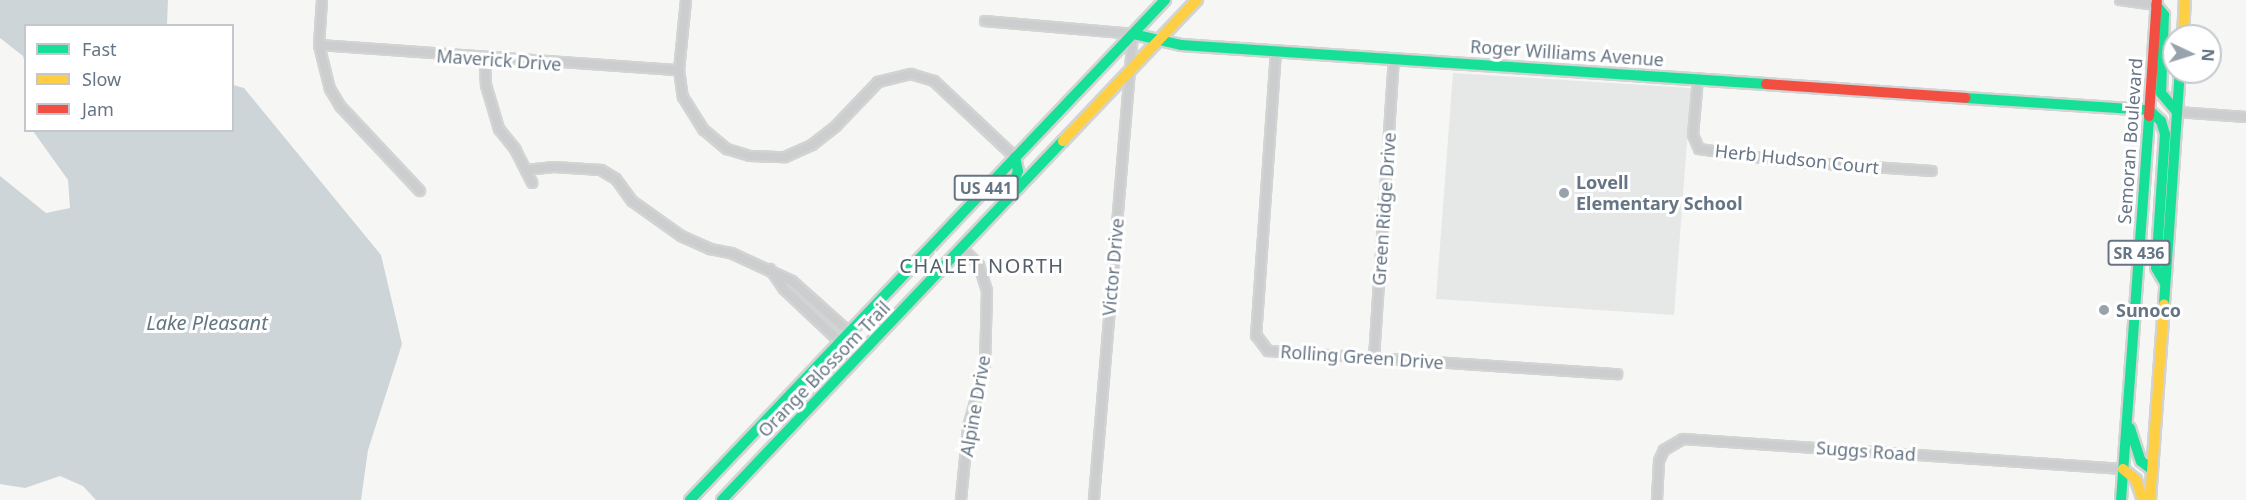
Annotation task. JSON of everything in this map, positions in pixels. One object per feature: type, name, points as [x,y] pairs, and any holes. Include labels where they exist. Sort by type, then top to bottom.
[{"type":"main road","name":"Orange Blossom Trail","points":[[690,500],[1165,0]]},
{"type":"main road","name":"Orange Blossom Trail","points":[[720,500],[1197,0]]},
{"type":"main road","points":[[2184,24],[2186,0]]},
{"type":"main road","name":"Semoran Boulevard","points":[[2121,500],[2156,3]]},
{"type":"main road","points":[[2156,3],[2164,15],[2161,93],[2177,112]]},
{"type":"main road","name":"Roger Williams Avenue","points":[[1132,34],[1159,40],[1276,51],[2149,110]]},
{"type":"main road","name":"SR 436","points":[[2150,500],[2179,84]]},
{"type":"main road","points":[[2149,110],[2161,121],[2165,134],[2156,267],[2165,284]]},
{"type":"main road","points":[[1008,199],[1018,171],[1015,157]]},
{"type":"main road","points":[[2128,403],[2134,446],[2141,461],[2151,469]]},
{"type":"main road","points":[[2123,469],[2136,480],[2144,500]]},
{"type":"main road","points":[[704,486],[720,500]]},
{"type":"street","points":[[322,0],[319,45],[323,71],[341,107],[420,191]]},
{"type":"street","points":[[686,0],[679,70],[683,97],[704,130],[727,149],[750,156],[785,157],[812,145],[878,82],[904,74],[934,81],[1015,157]]},
{"type":"street","points":[[2120,0],[2156,3]]},
{"type":"street","name":"Roger Williams Avenue","points":[[985,21],[1132,34]]},
{"type":"street","name":"Victor Drive","points":[[1094,500],[1132,34]]},
{"type":"street","name":"Maverick Drive","points":[[319,45],[485,60],[679,70]]},
{"type":"street","name":"Rolling Green Drive","points":[[1276,51],[1256,335],[1268,351],[1617,374]]},
{"type":"street","name":"Green Ridge Drive","points":[[1374,358],[1394,59]]},
{"type":"street","points":[[485,60],[489,103],[499,129],[532,183]]},
{"type":"street","name":"Herb Hudson Court","points":[[1698,78],[1693,135],[1699,149],[1783,161],[1932,171]]},
{"type":"street","points":[[2177,112],[2246,117]]},
{"type":"street","points":[[526,170],[554,166],[601,170],[616,179],[632,201],[681,236],[770,268],[792,280],[849,332]]},
{"type":"street","name":"Alpine Drive","points":[[961,500],[968,427],[985,367],[987,291],[979,264],[962,248]]},
{"type":"street","points":[[770,268],[784,289],[840,342]]},
{"type":"street","name":"Suggs Road","points":[[1657,500],[1659,461],[1664,450],[1683,439],[2123,469]]},
{"type":"shaded area","name":"Lovell Elementary School","points":[[1453,73],[1691,88],[1674,315],[1436,299]]},
{"type":"water","points":[[0,0],[168,0],[167,24],[24,24],[24,60],[23,56],[0,38]]},
{"type":"water","name":"Lake Pleasant","points":[[234,85],[244,88],[381,255],[402,344],[368,450],[361,500],[96,500],[83,486],[60,476],[25,488],[0,484],[0,176],[46,213],[70,208],[68,180],[34,132],[234,132]]},
{"type":"traffic: fast","points":[[690,500],[1165,0]]},
{"type":"traffic: fast","points":[[2156,5],[2164,15],[2161,93],[2177,112]]},
{"type":"traffic: fast","points":[[1133,34],[1181,45],[1766,84]]},
{"type":"traffic: fast","points":[[2164,304],[2179,84]]},
{"type":"traffic: fast","points":[[1966,98],[2149,110]]},
{"type":"traffic: fast","points":[[2149,110],[2161,121],[2165,134],[2156,268],[2165,283]]},
{"type":"traffic: fast","points":[[2121,500],[2149,116]]},
{"type":"traffic: fast","points":[[722,500],[1063,141]]},
{"type":"traffic: fast","points":[[1011,192],[1018,171],[1015,157]]},
{"type":"traffic: fast","points":[[2130,428],[2141,461],[2151,469]]},
{"type":"traffic: slow","points":[[1063,141],[1197,0]]},
{"type":"traffic: slow","points":[[2184,24],[2185,0]]},
{"type":"traffic: slow","points":[[2150,500],[2164,304]]},
{"type":"traffic: slow","points":[[2123,469],[2136,480],[2143,500]]},
{"type":"traffic: jam","points":[[2149,116],[2157,0]]},
{"type":"traffic: jam","points":[[1766,84],[1966,98]]},
{"type":"place","name":"Lovell Elementary School","points":[[1564,193]]},
{"type":"place","name":"Sunoco","points":[[2104,310]]},
{"type":"district","name":"CHALET NORTH","points":[[982,265]]}]
